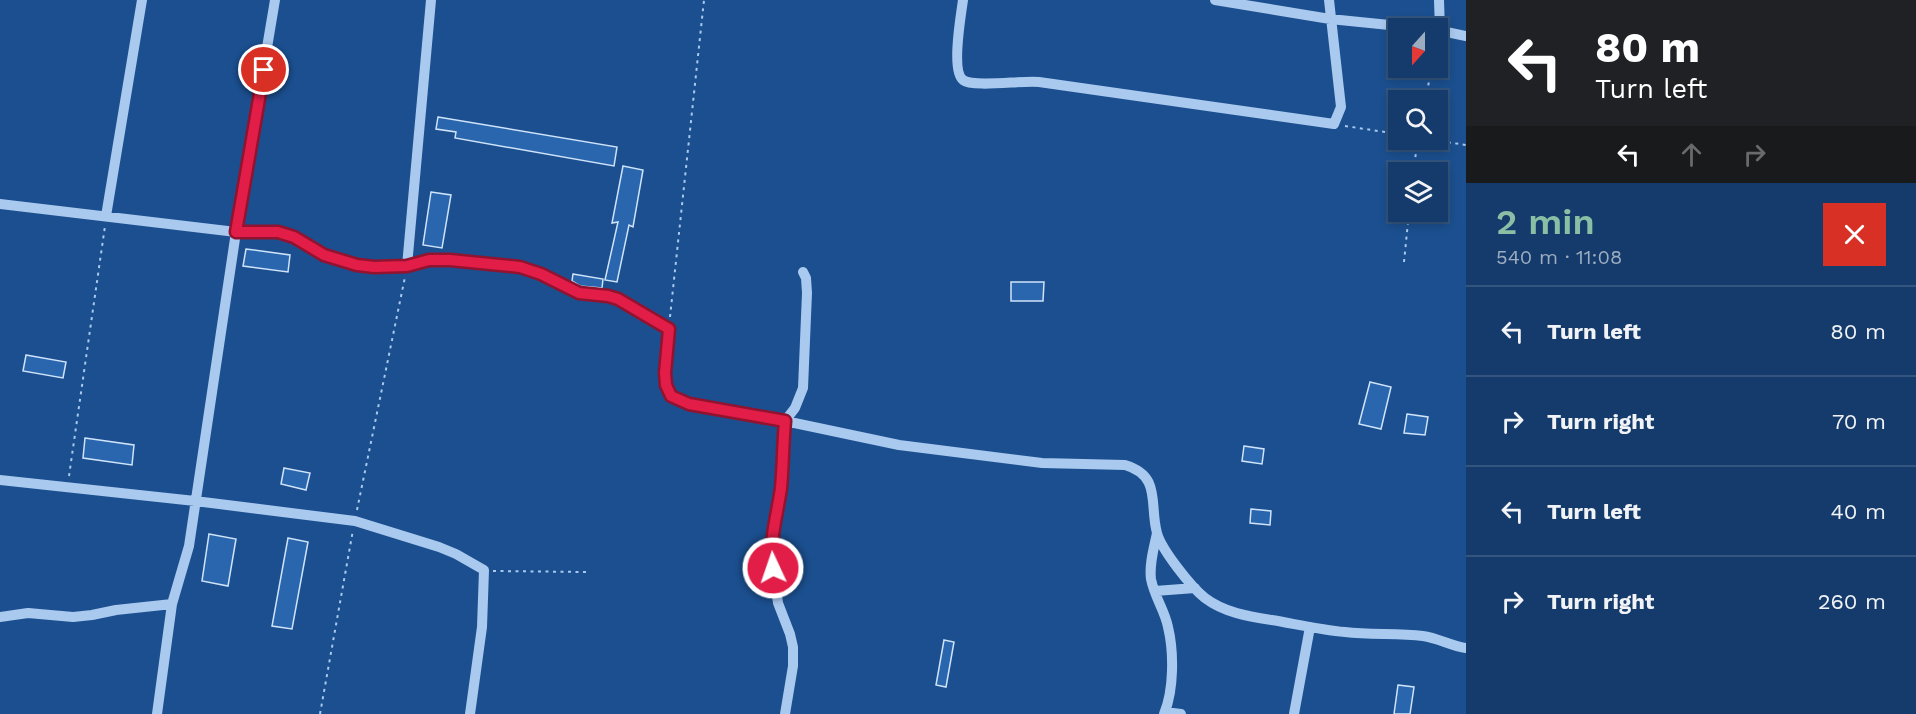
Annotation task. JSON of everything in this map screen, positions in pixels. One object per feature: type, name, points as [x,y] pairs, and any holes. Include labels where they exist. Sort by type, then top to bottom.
[{"type":"street","points":[[106,216],[142,0]]},
{"type":"street","points":[[157,714],[172,604],[189,546],[236,232],[275,0]]},
{"type":"street","points":[[407,266],[431,0]]},
{"type":"street","points":[[963,0],[957,53],[958,73],[965,82],[974,85],[1030,81],[1334,124],[1341,107],[1329,0]]},
{"type":"street","points":[[1215,0],[1330,20],[1388,25]]},
{"type":"street","points":[[1439,0],[1439,18]]},
{"type":"street","points":[[1448,32],[1466,36]]},
{"type":"street","points":[[0,204],[236,232],[278,232],[294,237],[324,255],[357,265],[407,266],[429,260],[450,260],[520,267],[541,274],[579,293],[618,299],[669,329],[666,385],[671,396],[689,404],[922,448],[1042,463],[1125,465],[1140,471],[1146,477],[1152,491],[1157,533],[1177,566],[1206,598],[1232,612],[1250,617],[1346,632],[1428,637],[1466,648]]},
{"type":"street","points":[[785,714],[793,666],[793,647],[778,603],[771,551],[780,489],[785,421],[795,408],[803,388],[807,293],[806,278],[803,272]]},
{"type":"street","points":[[0,480],[355,521],[456,554],[484,570],[482,627],[470,714]]},
{"type":"street","points":[[1157,533],[1151,563],[1151,578],[1168,626],[1172,680],[1164,713],[1181,714]]},
{"type":"street","points":[[1155,591],[1195,588]]},
{"type":"street","points":[[0,617],[28,613],[73,617],[172,604]]},
{"type":"street","points":[[1294,714],[1310,627]]},
{"type":"path","points":[[669,329],[704,0]]},
{"type":"path","points":[[1334,124],[1388,132]]},
{"type":"path","points":[[1448,142],[1466,145]]},
{"type":"path","points":[[67,488],[106,216]]},
{"type":"path","points":[[1404,262],[1408,222]]},
{"type":"path","points":[[320,714],[355,521],[407,266]]},
{"type":"path","points":[[484,570],[586,572]]},
{"type":"building","points":[[438,117],[617,147],[614,166],[455,138],[456,132],[436,129]]},
{"type":"building","points":[[623,166],[643,170],[633,227],[629,225],[617,282],[605,280],[618,222],[612,223]]},
{"type":"building","points":[[431,192],[451,195],[442,248],[423,245]]},
{"type":"building","points":[[246,249],[290,255],[288,272],[243,266]]},
{"type":"building","points":[[573,274],[603,279],[602,288],[580,286],[572,281]]},
{"type":"building","points":[[1011,282],[1044,282],[1043,301],[1011,301]]},
{"type":"building","points":[[26,355],[66,362],[63,378],[23,371]]},
{"type":"building","points":[[1370,382],[1391,387],[1381,429],[1359,424]]},
{"type":"building","points":[[1407,414],[1428,417],[1425,435],[1404,433]]},
{"type":"building","points":[[85,438],[134,445],[132,465],[83,458]]},
{"type":"building","points":[[1244,446],[1264,449],[1262,464],[1242,461]]},
{"type":"building","points":[[284,468],[310,473],[306,490],[281,484]]},
{"type":"building","points":[[1251,509],[1271,511],[1270,525],[1250,523]]},
{"type":"building","points":[[209,534],[236,539],[228,586],[202,581]]},
{"type":"building","points":[[288,538],[308,542],[292,629],[272,626]]},
{"type":"building","points":[[944,640],[954,642],[946,687],[936,685]]},
{"type":"building","points":[[1398,685],[1414,687],[1410,714],[1394,714]]},
{"type":"route","points":[[264,70],[236,232],[278,232],[294,237],[324,255],[357,265],[407,266],[429,260],[450,260],[520,267],[541,274],[579,293],[618,299],[669,329],[665,373],[666,385],[671,396],[689,404],[785,421],[780,489],[772,533],[773,568]]}]
